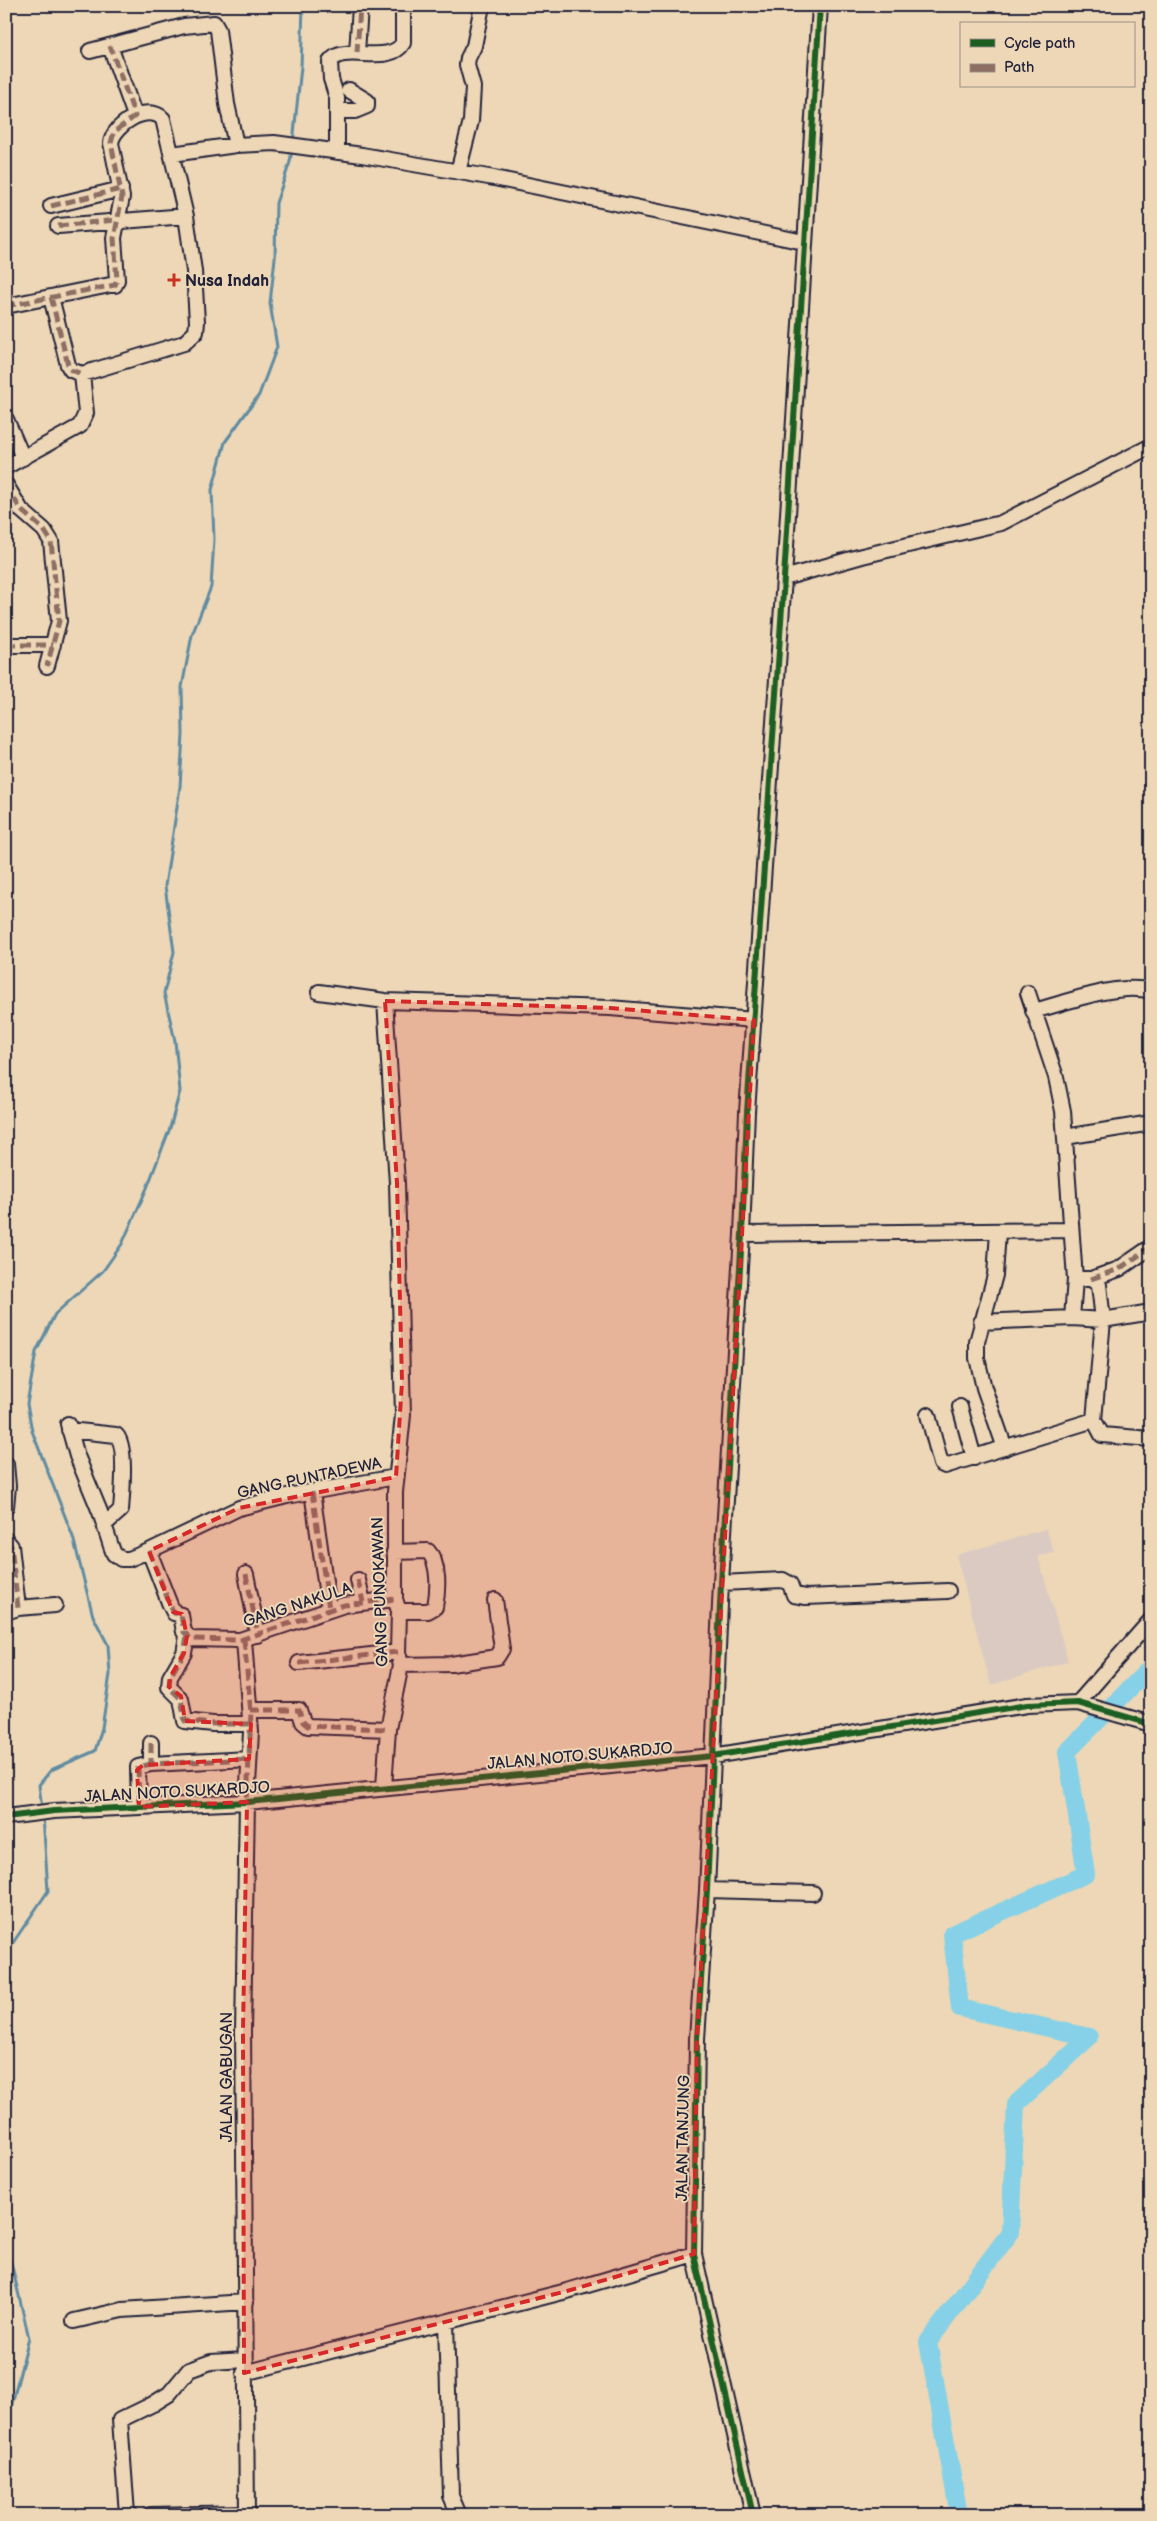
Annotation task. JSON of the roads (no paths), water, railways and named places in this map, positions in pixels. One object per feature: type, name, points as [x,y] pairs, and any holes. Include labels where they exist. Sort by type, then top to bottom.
[{"type":"street","points":[[357,53],[360,6]]},
{"type":"street","points":[[337,152],[337,111],[330,62],[337,56],[357,53],[391,54],[401,47],[403,43],[404,6]]},
{"type":"street","points":[[458,172],[471,121],[473,92],[468,58],[474,46],[482,6]]},
{"type":"street","name":"JALAN TANJUNG","points":[[753,2515],[694,2254],[697,2039],[707,1890],[721,1583],[742,1234],[747,1112],[784,578],[820,6]]},
{"type":"street","points":[[90,51],[184,26],[214,23],[218,30],[227,104],[236,145]]},
{"type":"street","points":[[110,46],[134,116]]},
{"type":"street","points":[[337,111],[355,111],[367,106],[367,101],[362,96],[349,90]]},
{"type":"street","points":[[6,306],[51,297],[115,285],[117,280],[114,248],[116,220],[122,203],[111,143],[112,136],[134,116],[152,113],[160,115],[163,119],[186,216],[194,271],[196,332],[184,343],[82,374],[71,370],[68,366],[51,297]]},
{"type":"street","points":[[172,154],[236,145],[274,143],[458,172],[804,242]]},
{"type":"street","points":[[51,206],[120,189]]},
{"type":"street","points":[[58,226],[186,216]]},
{"type":"street","points":[[6,468],[80,426],[86,414],[82,374]]},
{"type":"street","points":[[6,419],[23,458]]},
{"type":"street","points":[[784,578],[862,556],[1001,523],[1151,446]]},
{"type":"street","points":[[6,485],[21,510],[44,530],[50,541],[59,621],[47,666]]},
{"type":"street","points":[[6,645],[53,645]]},
{"type":"street","points":[[1033,1011],[1124,989],[1142,988],[1151,991]]},
{"type":"street","points":[[319,992],[385,1001],[610,1008],[754,1020]]},
{"type":"street","points":[[1028,993],[1056,1077],[1065,1137],[1075,1279],[1072,1318]]},
{"type":"street","name":"GANG PUNOKAWAN","points":[[384,1787],[388,1729],[399,1658],[394,1552],[396,1477],[403,1415],[397,1183],[385,1001]]},
{"type":"street","points":[[1065,1137],[1151,1123]]},
{"type":"street","points":[[742,1234],[1071,1230]]},
{"type":"street","points":[[998,1232],[995,1275],[977,1342],[979,1372],[1005,1448]]},
{"type":"street","points":[[1075,1279],[1090,1279],[1119,1269],[1151,1247]]},
{"type":"street","points":[[1090,1279],[1099,1285],[1103,1320],[1094,1420],[1102,1435],[1151,1439]]},
{"type":"street","points":[[982,1322],[1072,1318],[1103,1320],[1151,1312]]},
{"type":"street","points":[[960,1407],[974,1458]]},
{"type":"street","points":[[928,1415],[942,1466],[974,1458],[1094,1420]]},
{"type":"street","points":[[69,1427],[116,1435],[120,1439],[122,1474],[121,1510],[104,1525],[77,1456],[69,1427]]},
{"type":"street","points":[[6,1464],[8,1486],[6,1507]]},
{"type":"street","name":"GANG PUNTADEWA","points":[[104,1525],[116,1557],[129,1559],[149,1552],[239,1508],[312,1492],[396,1477]]},
{"type":"street","points":[[312,1492],[329,1609]]},
{"type":"street","points":[[6,1540],[12,1546],[12,1610],[56,1605]]},
{"type":"street","name":"GANG NAKULA","points":[[186,1636],[210,1640],[251,1637],[329,1609],[362,1602],[397,1605],[428,1611],[435,1607],[436,1573],[432,1556],[428,1551],[394,1552]]},
{"type":"street","points":[[149,1552],[174,1613],[180,1614],[183,1617],[186,1636],[184,1653],[170,1677],[169,1687],[181,1699],[185,1721],[213,1724],[299,1710],[304,1722],[308,1726],[388,1729]]},
{"type":"street","name":"JALAN GABUGAN","points":[[246,1574],[251,1637],[242,2031],[247,2514]]},
{"type":"street","points":[[358,1580],[362,1602]]},
{"type":"street","points":[[721,1583],[783,1580],[790,1584],[794,1595],[806,1597],[948,1591]]},
{"type":"street","points":[[299,1663],[399,1658],[452,1664],[498,1657],[502,1649],[495,1600]]},
{"type":"street","points":[[1078,1703],[1151,1620]]},
{"type":"street","name":"JALAN NOTO SUKARDJO","points":[[6,1817],[54,1811],[247,1802],[713,1756],[1027,1705],[1078,1703],[1151,1724]]},
{"type":"street","points":[[151,1743],[151,1764]]},
{"type":"street","points":[[139,1807],[138,1767],[151,1764],[249,1759]]},
{"type":"street","points":[[707,1890],[813,1893]]},
{"type":"street","points":[[127,2514],[120,2420],[169,2394],[188,2370],[211,2362],[244,2366],[446,2322],[632,2273],[694,2254]]},
{"type":"street","points":[[74,2320],[122,2310],[246,2302]]},
{"type":"street","points":[[446,2322],[451,2496],[459,2515]]},
{"type":"street","points":[[150,2515],[247,2514]]},
{"type":"street","points":[[116,2515],[131,2515]]},
{"type":"waterway","points":[[293,143],[301,67],[303,6]]},
{"type":"waterway","points":[[42,1809],[39,1785],[51,1770],[95,1751],[102,1728],[110,1674],[108,1645],[93,1616],[73,1537],[32,1431],[27,1404],[36,1352],[55,1314],[103,1271],[122,1244],[147,1188],[170,1128],[180,1091],[175,1041],[164,993],[174,952],[165,886],[180,787],[183,734],[182,687],[192,635],[211,587],[214,539],[212,490],[225,442],[259,395],[277,347],[270,303],[275,258],[276,203],[290,162],[292,149]]},
{"type":"waterway","points":[[959,2515],[928,2342],[1010,2233],[1016,2104],[1089,2037],[960,2008],[952,1934],[1086,1874],[1067,1752],[1151,1667]]},
{"type":"waterway","points":[[6,1953],[48,1891],[43,1816]]},
{"type":"waterway","points":[[6,2241],[29,2338],[9,2415],[6,2417]]},
{"type":"place","name":"Nusa Indah","points":[[174,280]]}]
